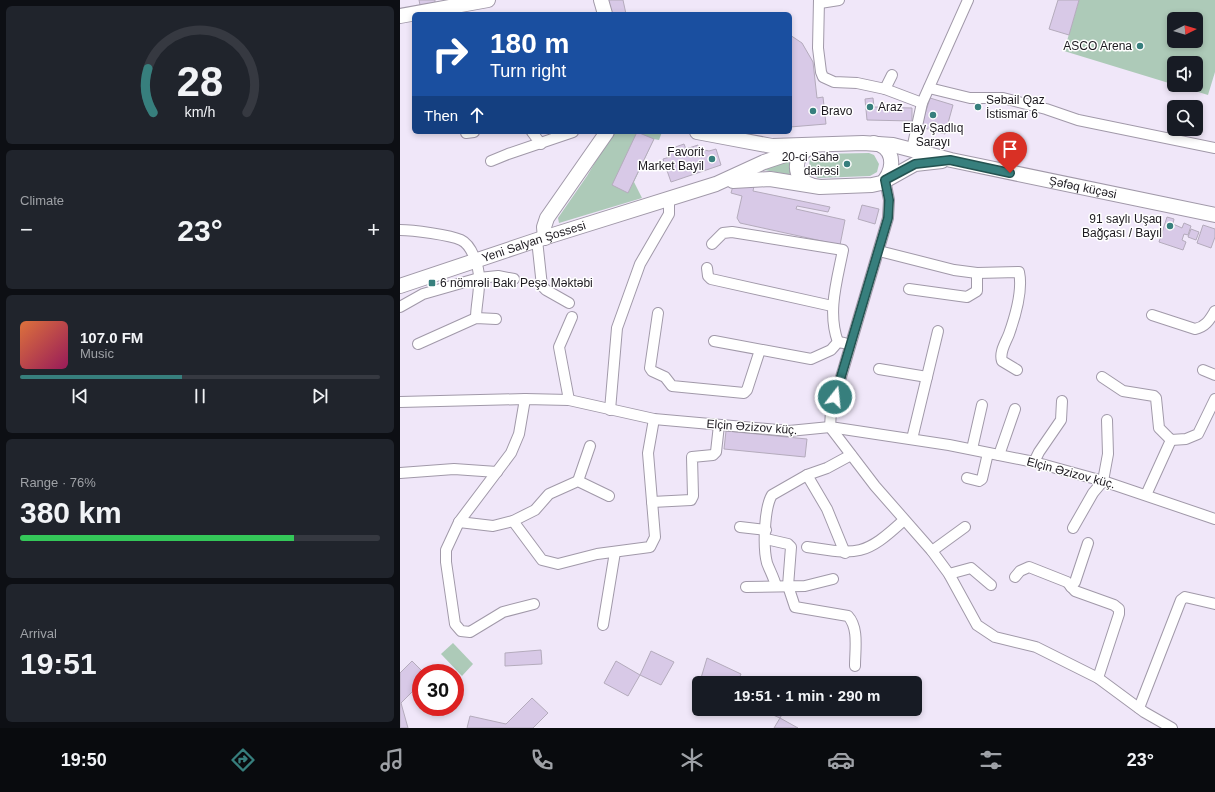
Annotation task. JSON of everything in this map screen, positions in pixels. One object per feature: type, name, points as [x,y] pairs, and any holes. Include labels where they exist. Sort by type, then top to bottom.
[{"type":"main road","points":[[445,11],[488,0]]},
{"type":"main road","points":[[601,0],[604,12]]},
{"type":"main road","points":[[400,16],[412,15]]},
{"type":"main road","points":[[541,239],[548,218],[606,134]]},
{"type":"main road","points":[[708,134],[772,146],[870,142],[912,149],[950,160]]},
{"type":"main road","points":[[870,142],[882,146],[890,155],[892,167],[885,180]]},
{"type":"main road","points":[[716,184],[770,160],[817,144]]},
{"type":"main road","points":[[814,186],[801,179],[796,167],[797,161],[802,153],[817,144]]},
{"type":"main road","points":[[716,184],[744,179],[770,179],[814,186],[872,185],[885,180],[915,164],[950,160]]},
{"type":"main road","name":"Şəfəq küçəsi","points":[[950,160],[1215,215]]},
{"type":"main road","name":"Yeni Salyan Şossesi","points":[[400,286],[476,262],[541,239],[716,184]]},
{"type":"street","points":[[839,0],[820,2],[818,48],[820,72],[823,77],[834,82],[857,83],[885,89],[922,103]]},
{"type":"street","points":[[912,149],[922,103],[964,1]]},
{"type":"street","points":[[885,89],[892,74]]},
{"type":"street","points":[[929,88],[970,98],[1003,98],[1046,109],[1078,120],[1215,148]]},
{"type":"street","points":[[534,134],[541,144]]},
{"type":"street","points":[[491,161],[568,134]]},
{"type":"street","points":[[885,180],[888,192],[889,208],[879,251],[831,411],[830,427],[904,520],[932,551],[949,574],[977,625],[995,637],[1036,647],[1098,678],[1138,708],[1172,728]]},
{"type":"street","points":[[610,410],[616,328],[640,264],[669,214],[669,199]]},
{"type":"street","points":[[400,230],[412,230],[462,240],[469,246],[476,262],[479,278],[476,318]]},
{"type":"street","points":[[712,244],[723,233],[732,232],[843,250],[832,306],[832,322],[838,342]]},
{"type":"street","points":[[541,239],[542,286],[568,303]]},
{"type":"street","points":[[879,251],[954,270],[977,273],[1019,272],[1021,280],[1010,333],[1000,356],[1002,361],[1017,370]]},
{"type":"street","points":[[707,268],[708,276],[712,279],[832,306]]},
{"type":"street","points":[[909,289],[967,297],[977,291],[977,273]]},
{"type":"street","points":[[400,307],[423,294],[479,278],[498,276],[514,280]]},
{"type":"street","points":[[1152,315],[1196,328],[1201,328],[1207,323],[1215,311]]},
{"type":"street","points":[[658,313],[650,368],[652,371],[665,377],[672,386],[744,393],[747,390],[760,350]]},
{"type":"street","points":[[569,400],[559,347],[572,317]]},
{"type":"street","points":[[418,344],[476,318],[496,319]]},
{"type":"street","points":[[912,439],[938,331]]},
{"type":"street","points":[[714,341],[811,359],[831,350],[838,342]]},
{"type":"street","points":[[838,342],[850,344]]},
{"type":"street","points":[[879,369],[928,377]]},
{"type":"street","points":[[1204,370],[1215,374]]},
{"type":"street","points":[[1102,377],[1123,391],[1154,396],[1156,398],[1158,428],[1171,440],[1186,440],[1198,434],[1215,399]]},
{"type":"street","points":[[525,399],[519,434],[511,453],[459,522],[446,550],[446,556],[456,624],[458,628],[465,632],[470,632],[503,612],[534,604]]},
{"type":"street","name":"Elçin Əzizov küç.","points":[[400,402],[525,399],[569,400],[654,419],[789,431],[830,427],[972,449],[1034,462],[1103,480],[1215,519]]},
{"type":"street","points":[[1034,462],[1038,452],[1061,420],[1062,401]]},
{"type":"street","points":[[972,449],[982,405]]},
{"type":"street","points":[[999,455],[1015,409]]},
{"type":"street","points":[[513,521],[542,560],[558,564],[615,552],[650,547],[655,537],[648,453],[654,419]]},
{"type":"street","points":[[1073,528],[1093,493],[1103,480],[1108,454],[1107,420]]},
{"type":"street","points":[[652,502],[691,500],[693,496],[692,457],[713,455],[716,452],[719,425]]},
{"type":"street","points":[[1146,495],[1171,440]]},
{"type":"street","points":[[459,522],[493,526],[513,521],[535,510],[549,494],[578,481],[590,446]]},
{"type":"street","points":[[967,478],[979,481],[982,479],[988,453]]},
{"type":"street","points":[[776,586],[767,562],[766,535],[769,500],[772,495],[807,475],[828,468],[851,455]]},
{"type":"street","points":[[400,473],[454,469],[497,472]]},
{"type":"street","points":[[807,475],[827,509],[846,553]]},
{"type":"street","points":[[578,481],[609,496]]},
{"type":"street","points":[[807,547],[846,553],[872,546],[882,541],[904,520]]},
{"type":"street","points":[[932,551],[965,526]]},
{"type":"street","points":[[740,527],[766,535],[788,544],[791,547],[788,586],[795,607],[798,609],[848,616],[855,627],[855,666]]},
{"type":"street","points":[[1071,587],[1088,543]]},
{"type":"street","points":[[603,625],[615,552]]},
{"type":"street","points":[[1015,577],[1020,571],[1029,567],[1067,582],[1075,591],[1114,605],[1119,609],[1119,614],[1098,678]]},
{"type":"street","points":[[949,574],[971,568],[991,585]]},
{"type":"street","points":[[746,586],[805,586],[833,579]]},
{"type":"street","points":[[1138,708],[1181,600],[1185,597],[1215,604]]},
{"type":"green space","name":"ASCO Arena","points":[[1079,0],[1215,0],[1215,72],[1208,95],[1198,92],[1203,92],[1203,56],[1167,56],[1167,83],[1064,51]]},
{"type":"green space","points":[[612,134],[661,134],[659,140],[654,139],[634,182],[642,198],[559,223],[558,218],[587,176]]},
{"type":"green space","points":[[869,153],[874,155],[879,164],[877,172],[870,176],[818,178],[810,170],[810,159],[817,154]]},
{"type":"green space","points":[[792,159],[792,175],[764,170]]},
{"type":"green space","points":[[453,643],[473,664],[464,674],[464,664],[451,664],[441,654]]},
{"type":"building","points":[[419,0],[435,0],[435,3],[420,5]]},
{"type":"building","points":[[608,0],[623,0],[626,12],[611,12]]},
{"type":"building","points":[[1058,0],[1079,0],[1069,35],[1049,29]]},
{"type":"building","points":[[792,36],[802,43],[813,62],[817,98],[823,97],[826,124],[792,127]]},
{"type":"building","points":[[873,98],[874,107],[912,108],[912,121],[867,120],[865,99]]},
{"type":"building","points":[[930,98],[953,105],[945,134],[921,127]]},
{"type":"building","points":[[636,134],[642,134],[654,139],[628,193],[612,185]]},
{"type":"building","points":[[684,144],[686,149],[698,145],[700,149],[709,151],[716,149],[721,165],[671,182],[663,159],[670,157],[667,150]]},
{"type":"building","points":[[733,186],[754,186],[753,191],[830,207],[828,212],[797,206],[796,209],[845,220],[840,245],[740,223],[737,218],[742,196],[731,193]]},
{"type":"building","points":[[862,205],[879,209],[875,224],[858,219]]},
{"type":"building","points":[[1167,217],[1174,219],[1173,224],[1182,228],[1184,223],[1191,226],[1188,235],[1184,234],[1182,240],[1186,242],[1183,250],[1159,242]]},
{"type":"building","points":[[1203,225],[1215,229],[1215,237],[1211,248],[1197,243]]},
{"type":"building","points":[[1191,229],[1199,232],[1196,240],[1188,237]]},
{"type":"building","points":[[726,431],[807,439],[805,457],[724,449]]},
{"type":"building","points":[[541,650],[542,664],[505,666],[505,653]]},
{"type":"building","points":[[651,651],[674,662],[661,685],[640,675]]},
{"type":"building","points":[[707,658],[741,674],[740,676],[702,676]]},
{"type":"building","points":[[412,661],[415,664],[412,664],[412,692],[401,703],[408,728],[400,728],[400,673]]},
{"type":"building","points":[[616,661],[640,675],[628,696],[604,683]]},
{"type":"building","points":[[532,698],[548,713],[533,728],[467,728],[470,716],[506,724]]},
{"type":"building","points":[[780,718],[798,728],[774,728]]},
{"type":"place","name":"ASCO Arena","points":[[1140,46]]},
{"type":"place","name":"Araz","points":[[870,107]]},
{"type":"place","name":"Səbail Qaz İstismar 6","points":[[978,107]]},
{"type":"place","name":"Bravo","points":[[813,111]]},
{"type":"place","name":"Elay Şadlıq Sarayı","points":[[933,115]]},
{"type":"place","name":"Favorit Market Bayil","points":[[712,159]]},
{"type":"place","name":"20-ci Sahə dairəsi","points":[[847,164]]},
{"type":"place","name":"91 saylı Uşaq Bağçası / Bayıl","points":[[1170,226]]},
{"type":"place","name":"6 nömrəli Bakı Peşə Məktəbi","points":[[432,283]]},
{"type":"route","points":[[835,397],[888,218],[889,200],[885,180],[915,164],[950,160],[1010,173]]}]
